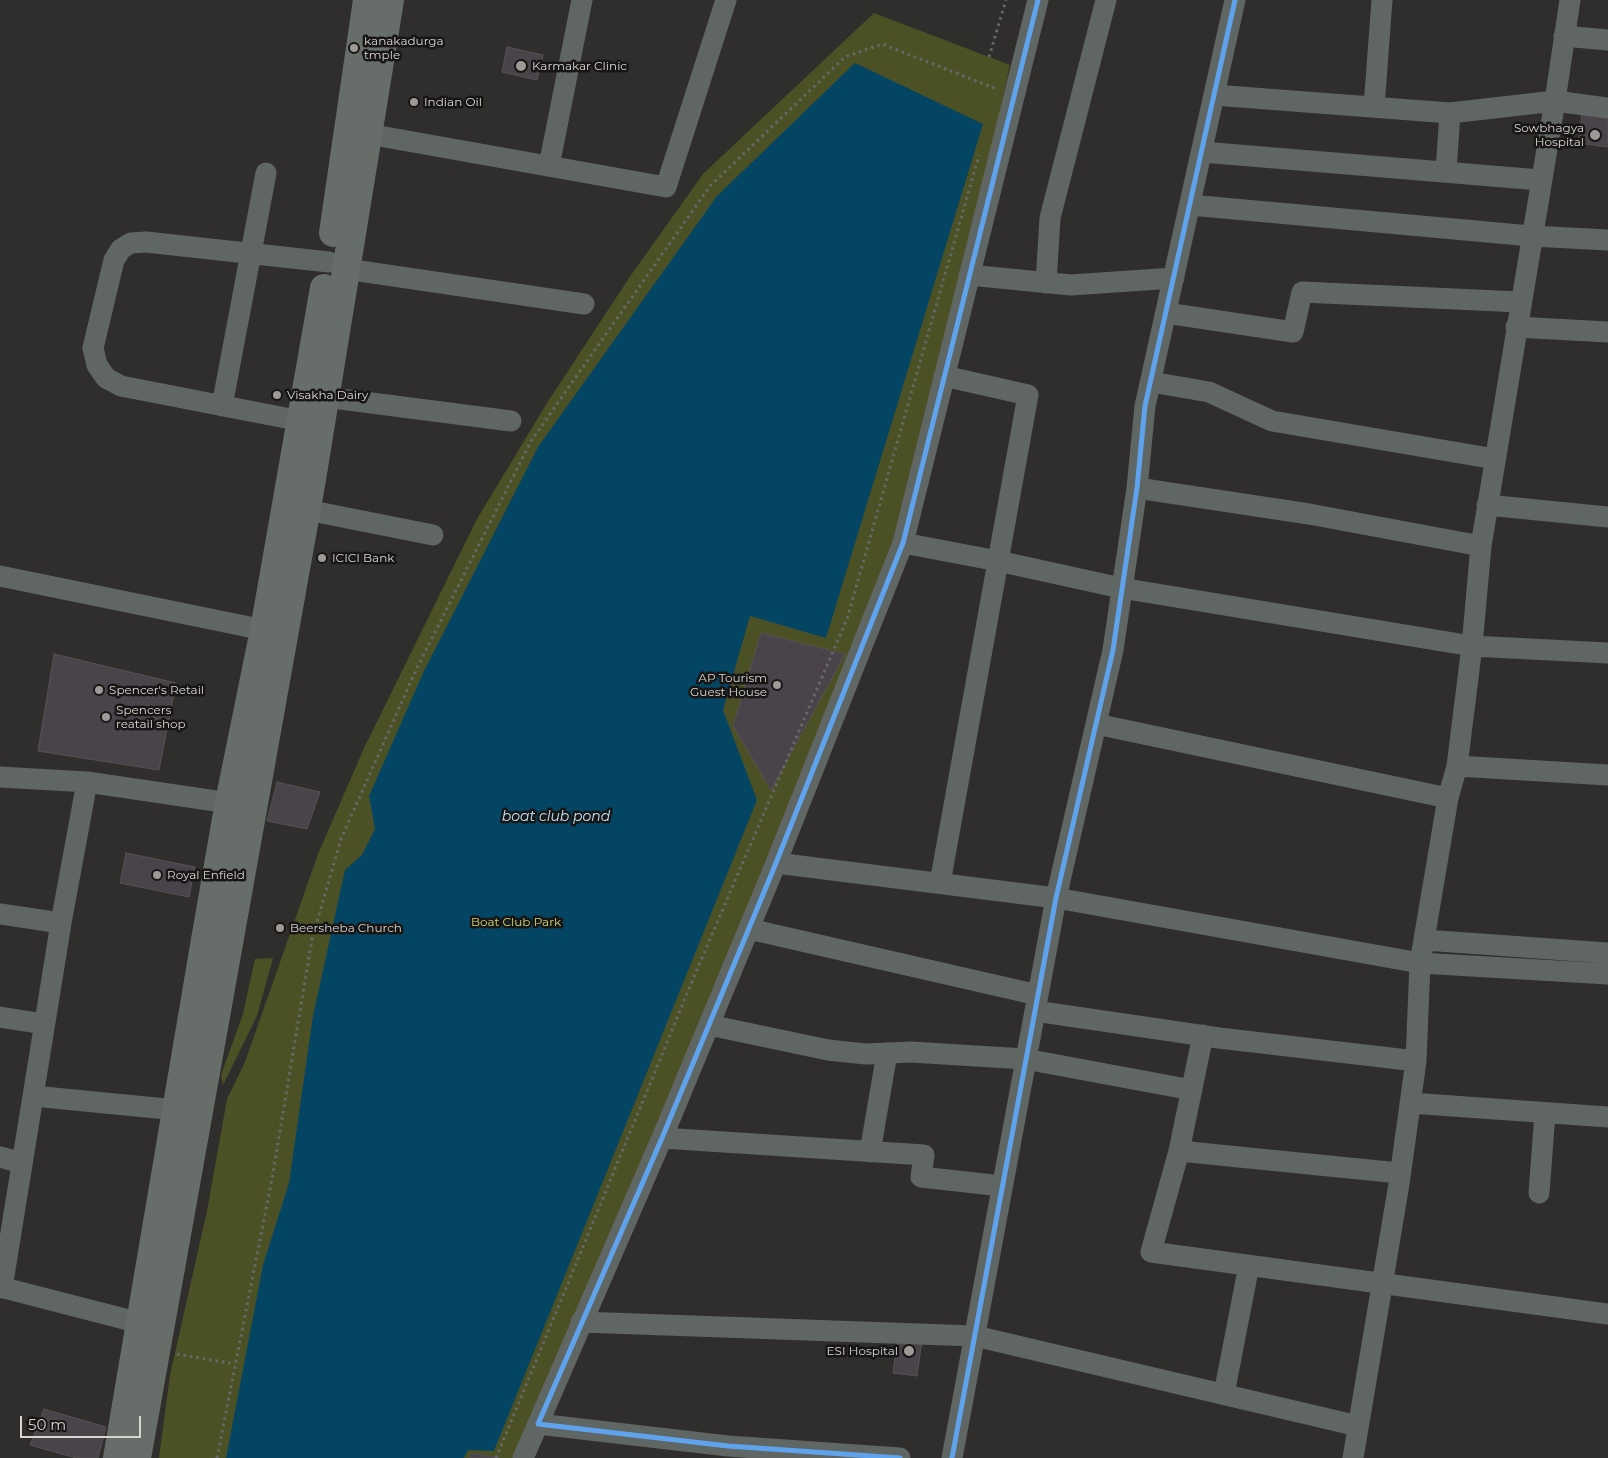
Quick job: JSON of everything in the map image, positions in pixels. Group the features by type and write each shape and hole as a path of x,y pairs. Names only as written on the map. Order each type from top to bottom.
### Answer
{"highway":[{"path":"117,1458 177,1110 241,805 307,510 325,397 337,265 367,0"},
{"path":"137,1458 241,805 264,630 301,421 368,134 390,0"}],"street":[{"path":"548,166 582,0"},
{"path":"368,134 666,187 726,0"},
{"path":"523,1458 662,1138 749,929 903,543 1038,0"},
{"path":"1046,282 1050,218 1106,0"},
{"path":"952,1458 1056,898 1113,650 1137,488 1145,406 1235,0"},
{"path":"1374,107 1382,0"},
{"path":"1358,1457 1358,1426 1416,1061 1420,963 1448,798 1458,766 1481,546 1570,0"},
{"path":"1564,36 1608,40"},
{"path":"1214,95 1450,112 1555,101 1608,108"},
{"path":"1446,172 1450,112"},
{"path":"1202,152 1540,180"},
{"path":"222,406 266,172"},
{"path":"1190,205 1531,236 1608,240"},
{"path":"301,421 121,386 106,378 97,365 93,348 114,260 121,249 131,243 146,242 252,254 337,265 584,304"},
{"path":"969,275 1071,285 1174,278"},
{"path":"1166,313 1293,332 1302,292 1520,302"},
{"path":"1516,328 1608,332"},
{"path":"940,884 1028,395 944,376"},
{"path":"1151,382 1210,392 1272,421 1495,459"},
{"path":"325,397 512,421"},
{"path":"1137,488 1309,514 1481,546"},
{"path":"1487,505 1608,517"},
{"path":"307,510 433,535"},
{"path":"903,543 998,561 1121,588 1472,646 1608,652"},
{"path":"0,576 264,630"},
{"path":"1096,724 1448,798"},
{"path":"1458,766 1608,775"},
{"path":"0,777 87,782 241,805"},
{"path":"87,782 61,923 1,1287 140,1323"},
{"path":"776,863 1056,898 1420,963 1608,974"},
{"path":"0,914 61,923"},
{"path":"749,929 1036,1003 1203,1035 1416,1061"},
{"path":"1424,940 1608,953"},
{"path":"0,1017 44,1024"},
{"path":"709,1025 828,1050 866,1054 952,1053 1025,1059 1192,1090"},
{"path":"1203,1035 1179,1151 1151,1252 1608,1314"},
{"path":"870,1152 887,1053"},
{"path":"33,1096 177,1110"},
{"path":"1410,1103 1608,1117"},
{"path":"1539,1192 1545,1113"},
{"path":"662,1138 924,1155 921,1177 1002,1186"},
{"path":"1179,1151 1399,1173"},
{"path":"0,1157 22,1163"},
{"path":"1224,1394 1249,1265"},
{"path":"581,1322 974,1336 1358,1426"},
{"path":"538,1424 728,1446 900,1458"}],"path":[{"path":"989,57 1006,0"},
{"path":"217,1458 272,1179 312,939 341,839 416,670 531,441 710,186 845,57 882,44 997,89 994,99"},
{"path":"496,1458 696,972 848,619 981,146"},
{"path":"168,1353 235,1364"}],"green space":[{"name":"boat club pond","path":"874,13 1010,65 908,523 771,857 515,1458 159,1458 170,1375 207,1211 227,1099 245,1062 318,854 365,746 477,519 547,403 629,278 703,174"},
{"path":"273,958 257,1016 223,1085 221,1075 243,1014 255,959"}],"water":[{"name":"boat club pond","path":"855,63 983,124 826,638 750,616 723,710 757,800 494,1451 468,1450 464,1458 226,1458 263,1265 289,1183 313,1016 345,870 362,855 375,829 369,796 424,671 538,447 717,196"}],"building":[{"path":"507,47 543,55 537,80 502,72"},
{"path":"1582,114 1608,118 1608,147 1578,143"},
{"name":"AP Tourism Guest House","path":"761,633 845,654 771,790 733,726"},
{"name":"Spencers reatail shop","path":"54,654 176,683 159,770 38,751"},
{"path":"277,782 320,792 307,829 267,821"},
{"name":"Royal Enfield","path":"126,853 195,867 189,897 120,883"},
{"path":"898,1337 922,1340 917,1376 893,1373"},
{"path":"44,1409 106,1427 98,1458 76,1458 30,1445"},
{"path":"471,1453 500,1458 469,1458"}],"cycle path":[{"path":"900,1458 728,1446 538,1424 662,1138 774,868 903,543 1038,0"},
{"path":"952,1458 1056,898 1113,650 1137,488 1145,406 1235,0"}],"place":[{"name":"kanakadurga tmple","path":"354,48"},
{"name":"Karmakar Clinic","path":"521,66"},
{"name":"Indian Oil","path":"414,102"},
{"name":"Sowbhagya Hospital","path":"1595,135"},
{"name":"Visakha Dairy","path":"277,395"},
{"name":"ICICI Bank","path":"322,558"},
{"name":"AP Tourism Guest House","path":"777,685"},
{"name":"Spencer's Retail","path":"99,690"},
{"name":"Spencers reatail shop","path":"106,717"},
{"name":"Royal Enfield","path":"157,875"},
{"name":"Beersheba Church","path":"280,928"},
{"name":"ESI Hospital","path":"909,1351"}],"park label":[{"name":"Boat Club Park","path":"516,922"}]}
